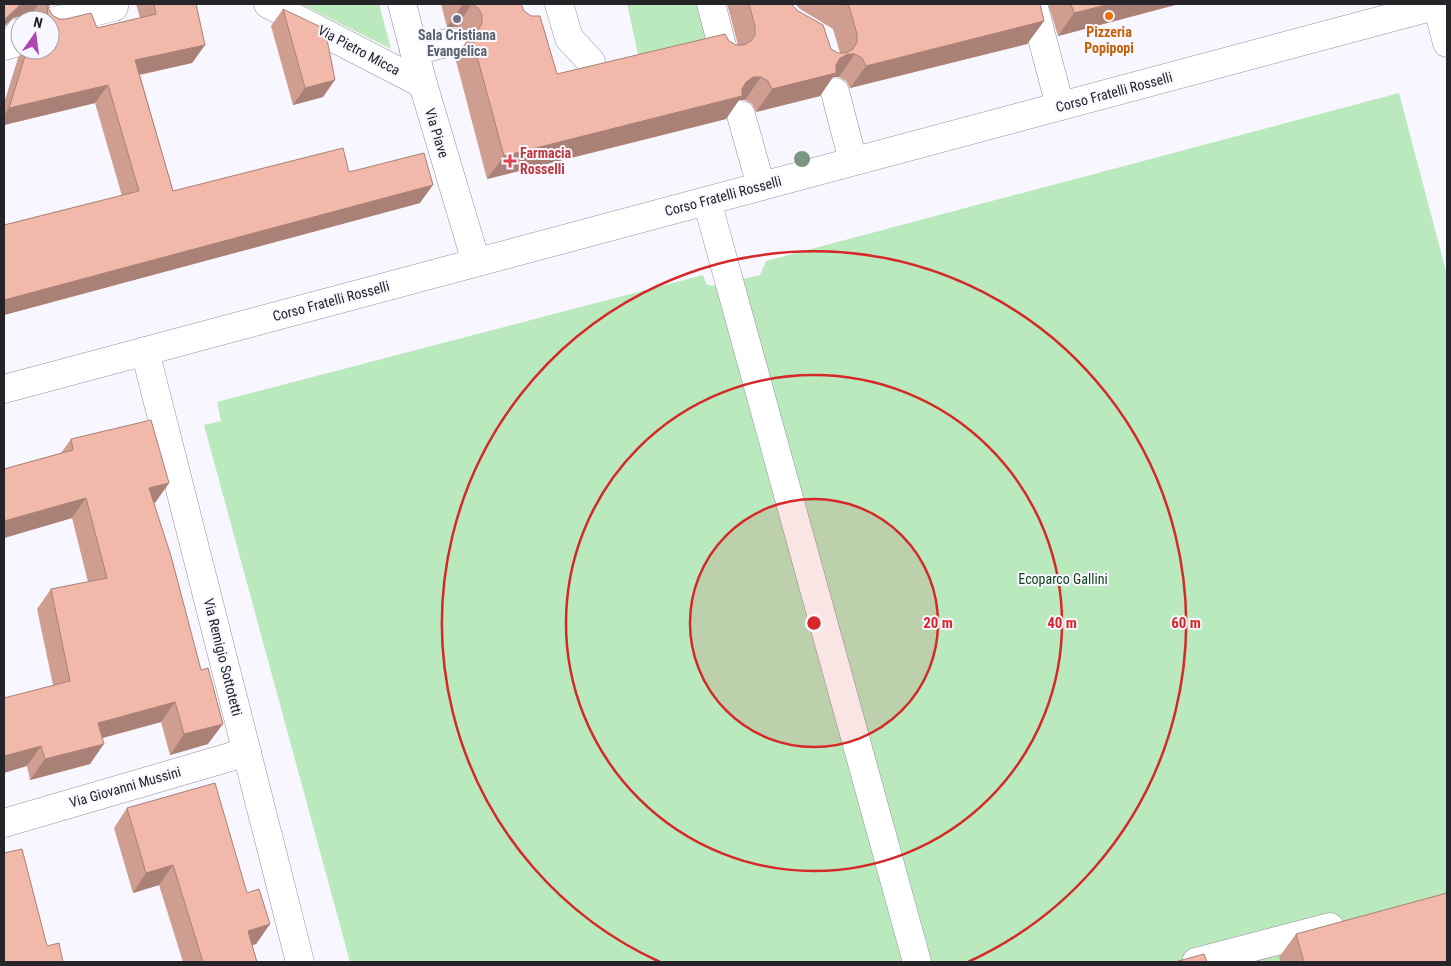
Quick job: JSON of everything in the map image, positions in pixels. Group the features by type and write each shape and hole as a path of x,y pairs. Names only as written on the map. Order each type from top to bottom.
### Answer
{"street":[{"name":"Via Pietro Micca","path":"268,4 423,84"},
{"name":"Via Piave","path":"402,4 423,84 476,262"},
{"path":"711,4 724,53"},
{"path":"1033,4 1060,106"},
{"path":"1439,4 1447,43"},
{"name":"Corso Fratelli Rosselli","path":"4,389 1439,4"},
{"path":"60,20 114,7"},
{"path":"553,13 569,38 591,62"},
{"path":"414,51 451,42"},
{"path":"834,92 853,161"},
{"path":"741,115 761,186"},
{"path":"707,201 916,962"},
{"name":"Via Remigio Sottotetti","path":"145,351 300,962"},
{"name":"Via Giovanni Mussini","path":"4,822 247,752"},
{"path":"1196,962 1354,920"}],"green space":[{"path":"301,4 379,4 391,49"},
{"path":"627,4 702,4 715,53 642,72"},
{"name":"Ecoparco Gallini","path":"1399,93 1447,275 1447,962 350,962 204,425 221,421 217,402 703,275 706,284 712,286 760,275 766,261"}],"building":[{"path":"4,4 21,4 15,10 10,10 10,14 4,20"},
{"path":"154,4 196,4 205,45 135,60 173,191 343,148 349,172 424,153 433,185 4,300 4,225 139,191 108,85 9,108 24,60 60,60 60,19 91,13 97,28 156,14"},
{"path":"472,4 521,4 524,11 531,16 540,16 557,74 725,34 729,41 736,45 744,45 751,41 755,35 755,26 749,4 791,4 798,11 823,25 831,49 838,53 846,53 853,49 857,42 857,34 849,6 845,4 1040,4 1044,21 866,66 862,58 855,54 848,54 840,58 836,65 836,73 772,89 768,81 761,77 753,77 746,82 742,89 742,96 504,156 471,34 478,30 482,24 482,15 478,8"},
{"path":"1071,4 1110,4 1074,13"},
{"path":"283,9 325,29 335,80 305,88"},
{"path":"151,420 169,483 149,488 171,556 201,670 208,668 223,724 184,734 175,702 98,723 104,744 45,759 41,746 4,756 4,698 70,681 51,589 107,578 86,498 4,521 4,469 73,450 71,439"},
{"path":"215,783 247,893 259,889 270,924 248,931 257,962 203,962 173,865 146,873 127,808"},
{"path":"22,849 47,946 59,943 63,962 4,962 4,853"},
{"path":"1447,893 1447,962 1304,962 1296,934"},
{"path":"1204,954 1207,962 1175,962"}],"place":[{"name":"Pizzeria Popipopi","path":"1109,16"},
{"name":"Sala Cristiana Evangelica","path":"457,19"},
{"name":"Farmacia Rosselli","path":"510,161"}]}
